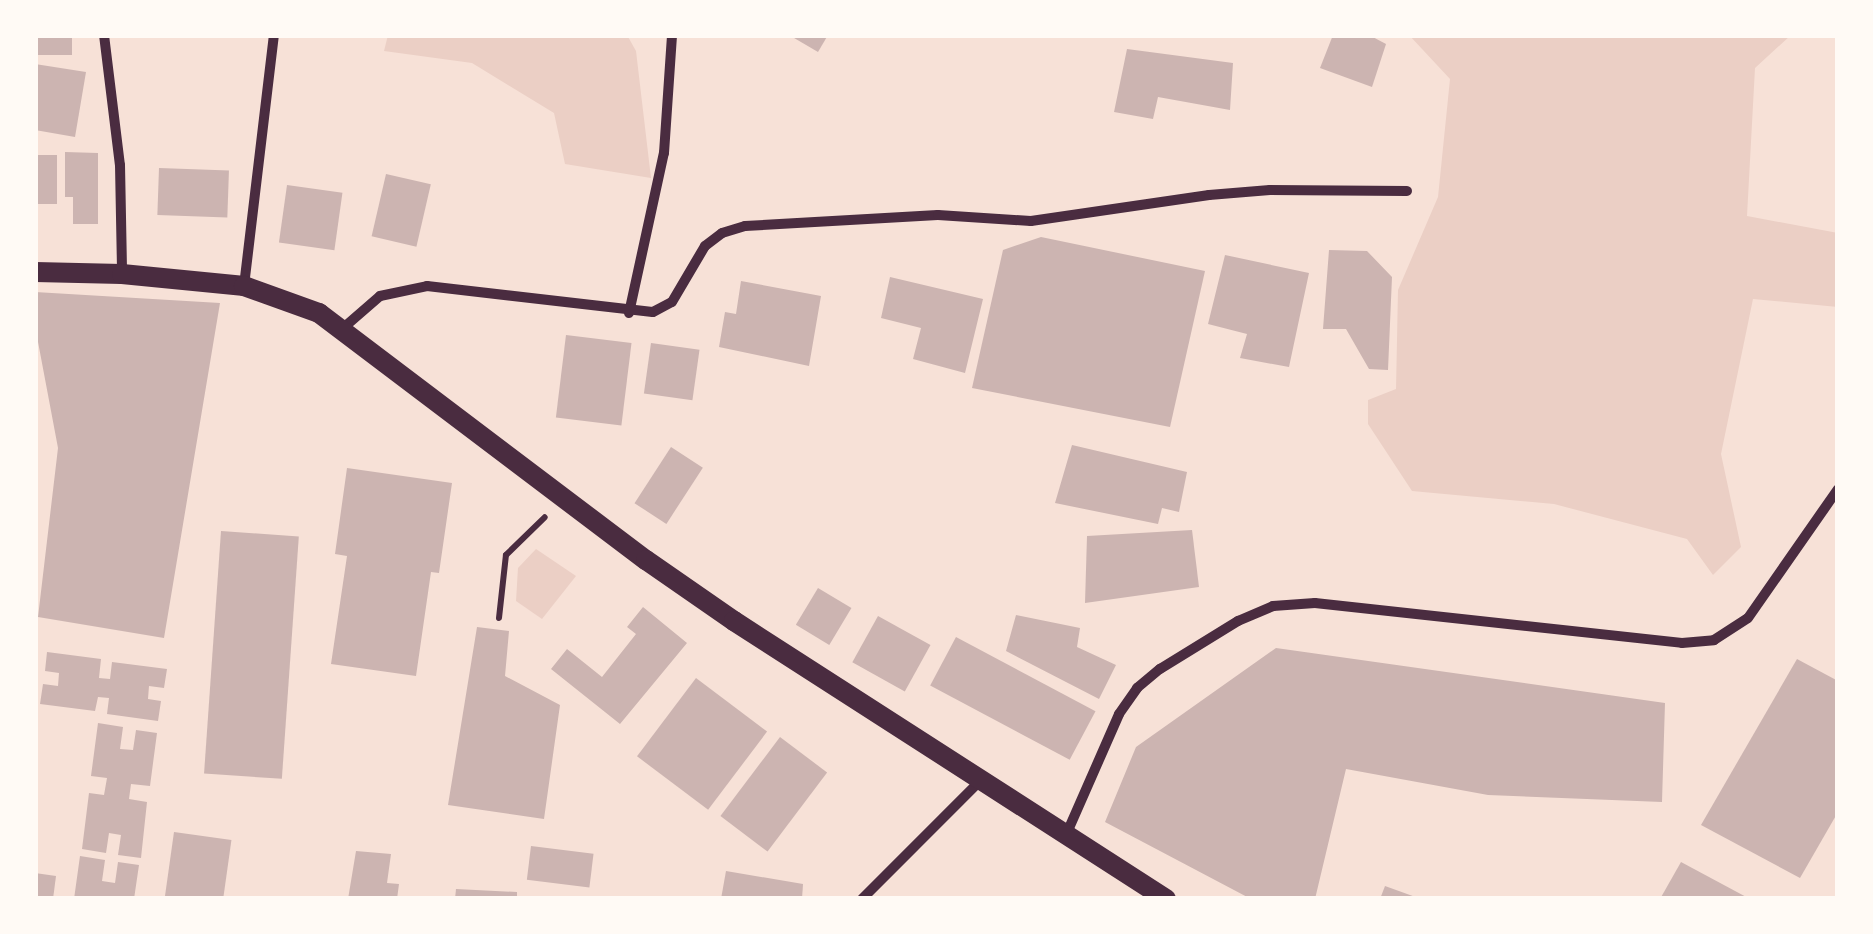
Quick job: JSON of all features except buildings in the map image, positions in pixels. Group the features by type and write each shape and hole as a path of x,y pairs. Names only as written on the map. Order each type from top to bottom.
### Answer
{"main road":[{"path":"35,272 122,274 244,286 298,302 342,329 565,500 734,621 1064,837 1166,899"}],"street":[{"path":"104,35 120,165 122,274"},
{"path":"244,286 274,35"},
{"path":"629,313 664,153 672,35"},
{"path":"342,329 380,296 427,286 629,313 653,312 672,302 705,246 722,233 745,226 938,214 1031,221 1224,194 1407,192"},
{"path":"1064,837 1119,714 1137,688 1160,669 1238,621 1273,606 1316,604 1682,642 1714,640 1748,618 1838,489"},
{"path":"862,899 979,782"}],"path":[{"path":"500,618 506,556 565,500"}],"shaded area":[{"path":"388,35 627,35 636,51 651,178 565,164 554,113 472,63 384,51"},
{"path":"1409,35 1791,35 1755,68 1747,216 1838,233 1838,307 1753,299 1721,454 1741,547 1713,575 1687,539 1554,504 1412,491 1368,424 1368,400 1396,389 1398,290 1438,197 1450,79"},
{"path":"536,549 576,576 542,619 516,601 518,568"}]}
